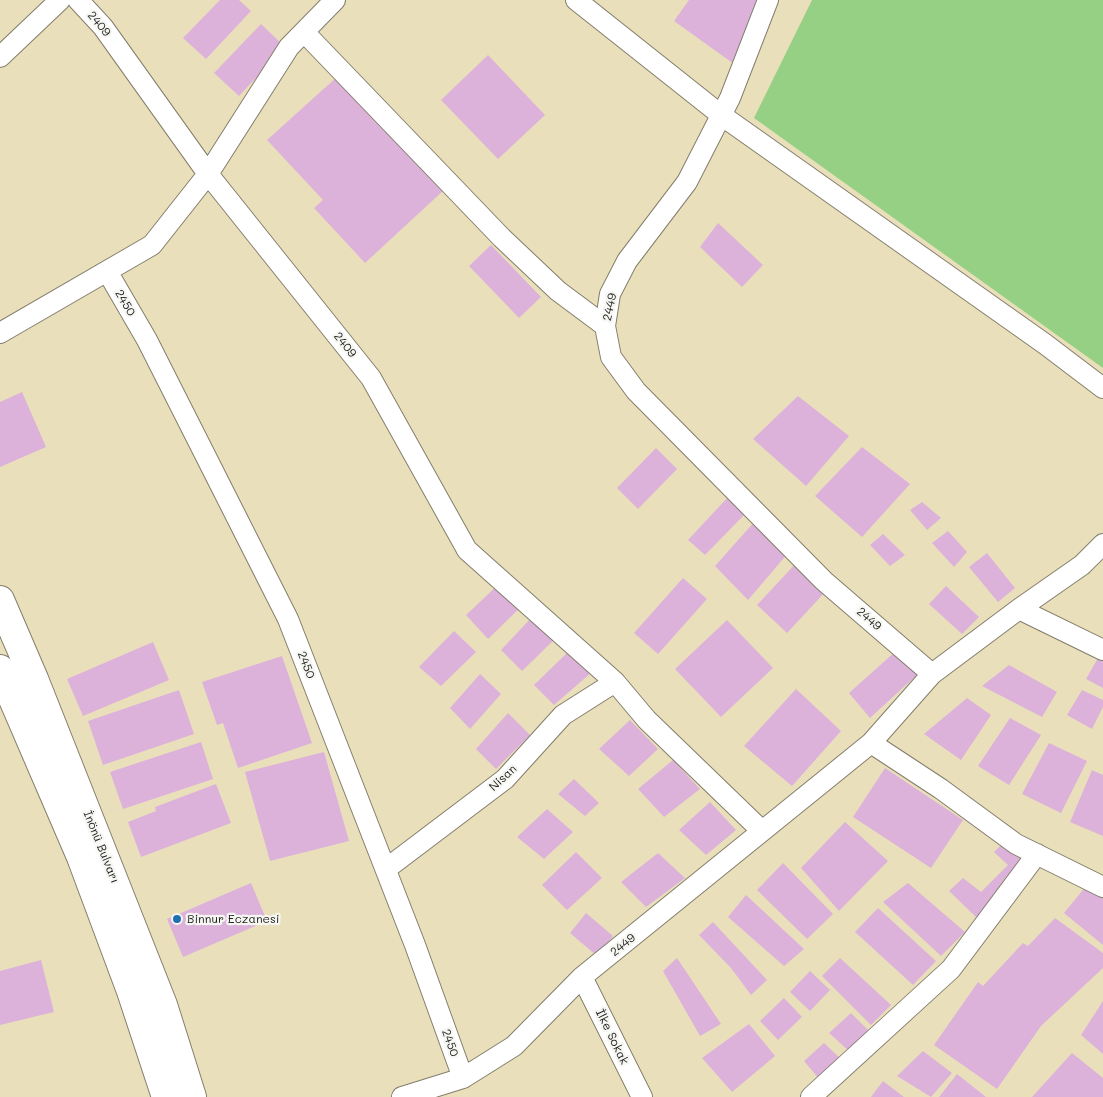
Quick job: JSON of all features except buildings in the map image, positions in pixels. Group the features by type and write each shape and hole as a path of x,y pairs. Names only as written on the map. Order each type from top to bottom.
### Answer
{"main road":[{"name":"İnönü Bulvarı","path":"0,600 34,679 156,987 192,1097"},
{"name":"İnönü Bulvarı","path":"0,669 81,856 131,991 166,1097"}],"street":[{"path":"0,57 60,0"},
{"name":"2409","path":"78,0 103,27 208,174 371,378 467,550 615,682 647,720 762,831"},
{"path":"0,333 152,245 208,174 289,47 335,0"},
{"path":"576,0 722,115 1036,338 1103,388"},
{"name":"2449","path":"402,1097 463,1078 514,1046 582,977 871,743 932,674 824,581 636,391 611,357 605,326 610,294 627,261 687,182 722,115 768,0"},
{"path":"304,32 502,238 558,292 605,326"},
{"name":"2450","path":"107,271 147,340 288,619 386,869 463,1078"},
{"path":"932,674 1082,565 1103,544"},
{"path":"1019,609 1103,650"},
{"name":"Nisan","path":"386,869 504,779 563,715 615,682"},
{"path":"871,743 942,789 1016,844 1103,887"},
{"path":"811,1097 951,969 1037,854"},
{"name":"İlke Sokak","path":"582,977 642,1097"}],"green space":[{"path":"812,0 1103,0 1103,368 754,118"}],"place":[{"name":"Binnur Eczanesi","path":"177,919"}]}
